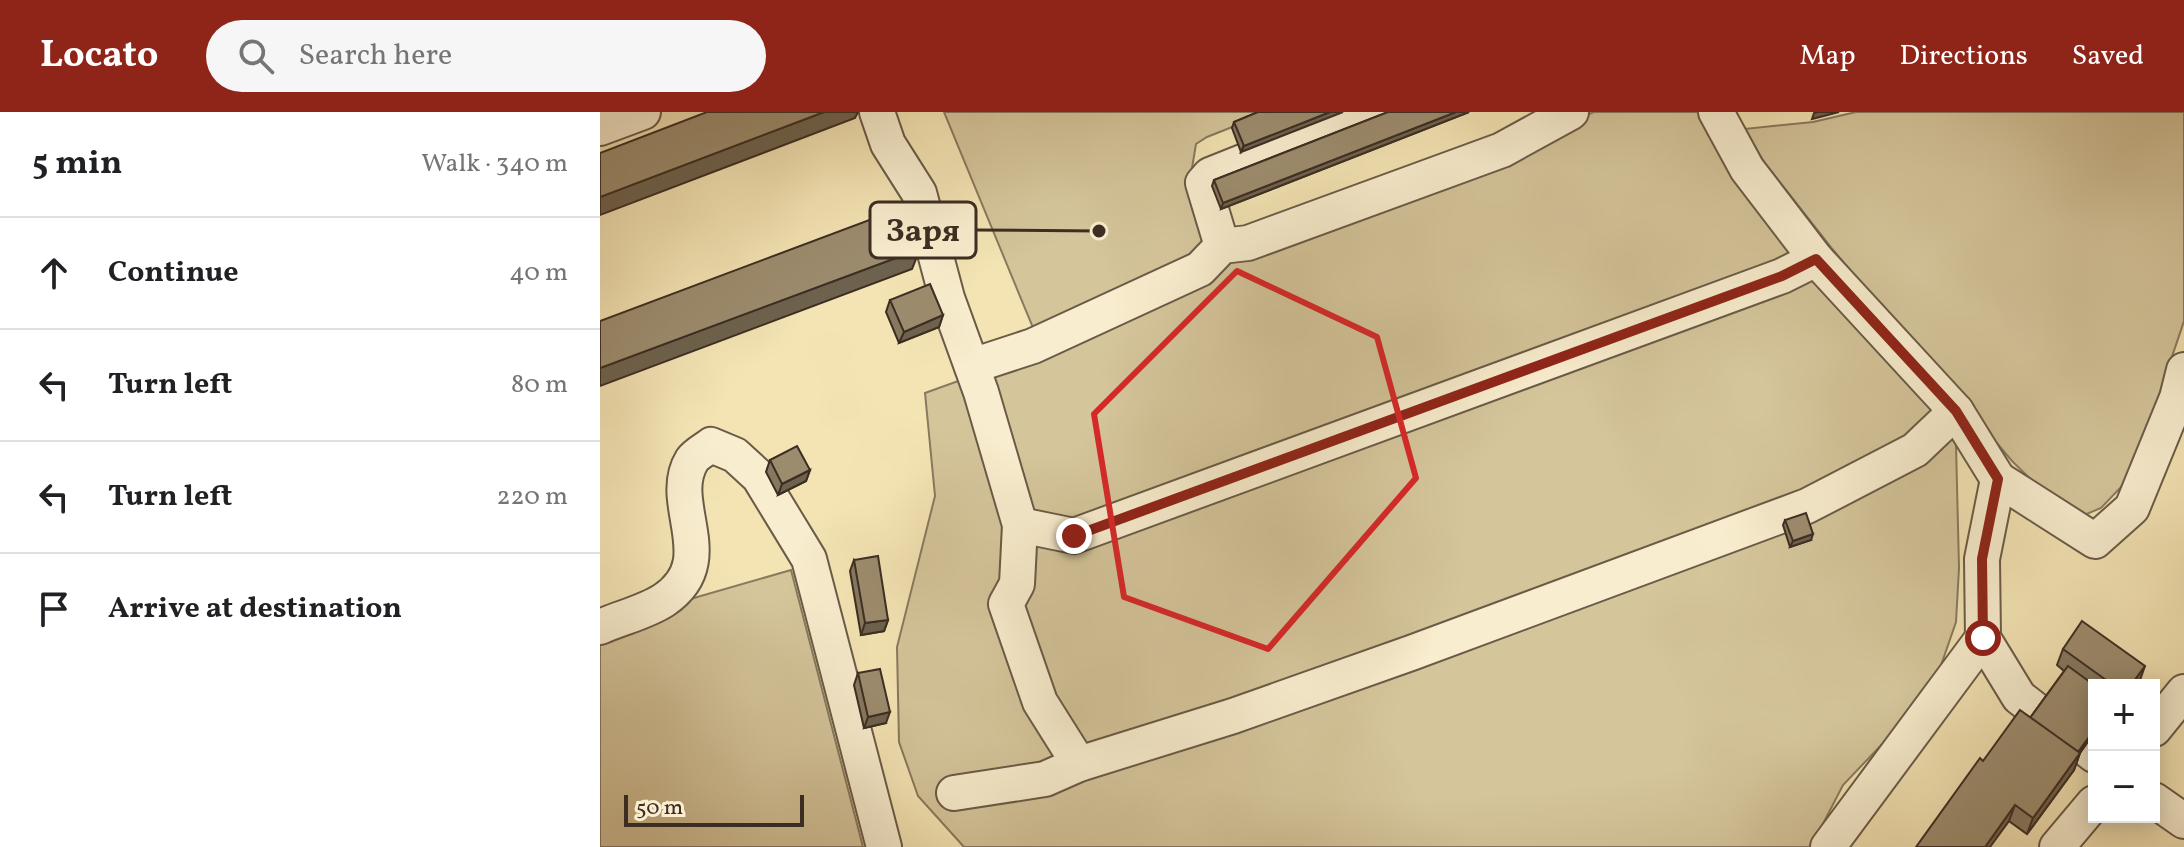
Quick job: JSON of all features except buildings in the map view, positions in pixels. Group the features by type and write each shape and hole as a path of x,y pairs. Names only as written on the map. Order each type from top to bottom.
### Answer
{"street":[{"path":"600,128 643,112"},
{"path":"877,112 888,144 919,193 947,298 972,366 1020,525 1017,584 1006,604 1040,702 1079,764"},
{"path":"1222,246 1203,183 1210,175 1368,112"},
{"path":"972,366 1033,346 1200,269 1222,246 1248,243 1502,150 1571,112"},
{"path":"1716,112 1747,169 1816,259 1956,411 1998,479 2095,541 2132,508 2177,398 2184,370"},
{"path":"1020,525 1074,536 1782,276 1816,259"},
{"path":"954,793 1045,779 1079,764 1233,716 1396,659 1807,506 1915,450 1956,411"},
{"path":"600,627 664,600 682,581 693,561 685,483 692,459 711,445 735,455 759,477 809,559 884,847"},
{"path":"1998,479 1982,559 1983,638 2019,697 2037,711"},
{"path":"1828,847 1983,638"},
{"path":"2160,722 2184,692"},
{"path":"2160,804 2184,821"},
{"path":"2057,847 2088,810"}],"highlighted area":[{"path":"1237,271 1377,337 1416,478 1268,649 1124,597 1094,414"}],"shaded area":[{"path":"944,112 1270,112 1196,144 1190,180 1204,242 1198,260 1036,335"},
{"path":"1594,112 1704,112 1929,400 1956,444 1959,568 1956,622 1939,671 1889,737 1843,785 1811,847 964,847 918,796 899,742 897,647 935,496 925,393 1025,357 1222,259"},
{"path":"1856,112 2184,112 2184,321 2125,483 2101,508 2082,516 2054,502 2012,461 1834,251 1764,162 1744,129 1813,122"},
{"path":"791,570 863,847 600,847 600,638 680,602"}],"place":[{"name":"Заря","path":"1099,231"}],"route":[{"path":"1074,536 1782,276 1816,259 1956,411 1998,479 1982,559 1983,638"}]}
